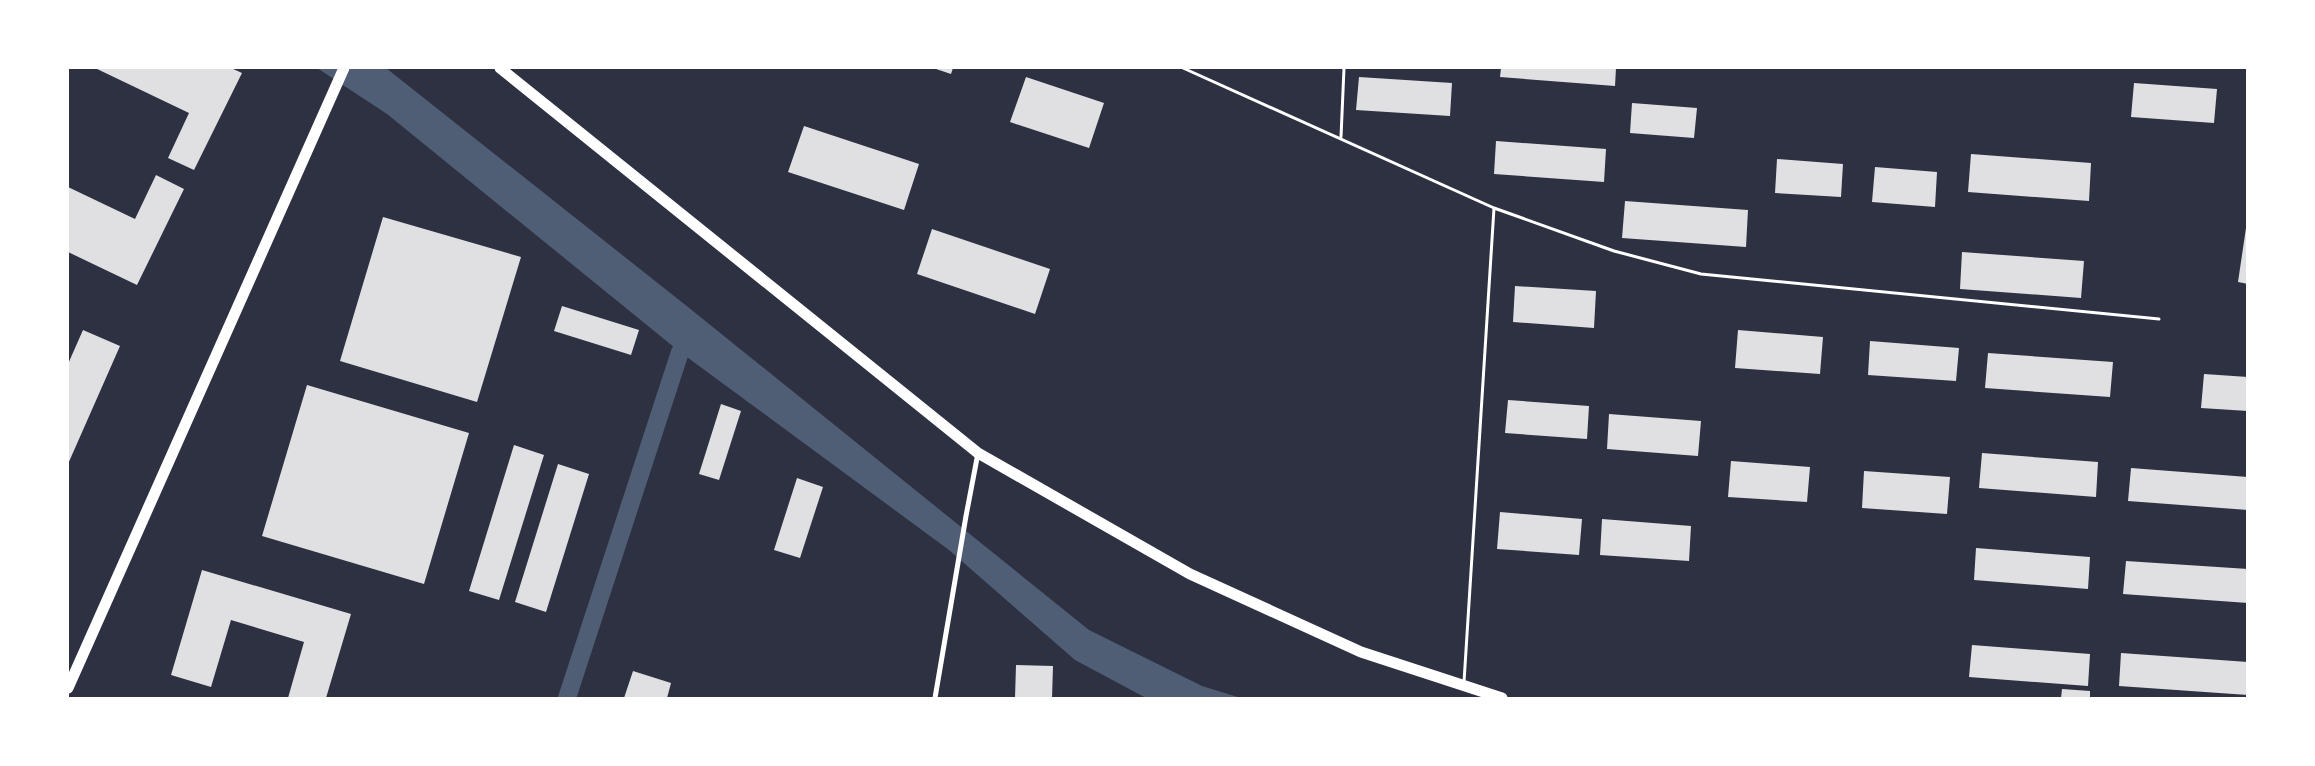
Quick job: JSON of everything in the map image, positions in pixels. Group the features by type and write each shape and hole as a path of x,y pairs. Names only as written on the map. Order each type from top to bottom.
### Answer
{"main road":[{"path":"68,688 344,68"},
{"path":"500,68 978,453 1190,574 1360,652 1502,698"}],"street":[{"path":"935,698 978,453"}],"lane":[{"path":"1183,68 1341,137 1494,208 1614,251 1701,274 1763,282 2159,319"},
{"path":"1341,137 1344,68"},
{"path":"1464,686 1494,208"}],"water":[{"path":"317,68 386,68 688,307 1089,630 1202,686 1241,698 1146,698 1075,660 949,550 680,352 387,114"}],"building":[{"path":"95,68 231,68 242,73 194,170 168,158 189,113"},
{"path":"933,68 953,68 951,74"},
{"path":"1501,68 1616,68 1615,86 1500,77"},
{"path":"1026,77 1104,103 1089,148 1010,122"},
{"path":"1359,77 1452,83 1450,116 1356,110"},
{"path":"2134,83 2217,89 2214,123 2131,117"},
{"path":"1632,103 1697,108 1694,138 1630,133"},
{"path":"804,126 919,164 904,210 788,172"},
{"path":"1496,141 1606,149 1604,182 1494,174"},
{"path":"1971,154 2091,163 2089,201 1968,192"},
{"path":"1777,159 1843,164 1841,197 1775,193"},
{"path":"1875,167 1937,172 1935,207 1872,202"},
{"path":"156,175 184,189 137,285 68,252 68,187 135,219"},
{"path":"1625,201 1748,210 1746,247 1622,238"},
{"path":"383,217 521,257 477,402 340,361"},
{"path":"2246,228 2248,228 2248,284 2238,282"},
{"path":"932,229 1050,269 1035,314 917,274"},
{"path":"1962,252 2084,261 2081,298 1960,289"},
{"path":"1515,286 1596,291 1594,328 1513,322"},
{"path":"562,306 639,330 631,355 554,331"},
{"path":"83,330 120,346 68,464 68,364"},
{"path":"1738,330 1823,337 1820,374 1735,368"},
{"path":"1870,341 1959,348 1956,381 1868,375"},
{"path":"1988,353 2113,362 2110,397 1985,388"},
{"path":"2204,374 2248,377 2248,411 2201,408"},
{"path":"307,385 469,433 424,584 262,536"},
{"path":"1508,400 1589,406 1587,439 1505,433"},
{"path":"721,404 741,411 719,480 699,474"},
{"path":"1609,414 1701,421 1698,456 1607,449"},
{"path":"514,445 544,455 499,600 469,591"},
{"path":"1982,453 2098,462 2096,497 1979,488"},
{"path":"1731,461 1810,467 1807,502 1728,497"},
{"path":"558,464 589,474 546,612 515,602"},
{"path":"2131,468 2248,477 2248,510 2128,501"},
{"path":"1864,471 1950,477 1947,514 1862,508"},
{"path":"797,478 823,487 800,558 774,550"},
{"path":"1500,512 1582,519 1579,555 1497,549"},
{"path":"1602,519 1691,526 1689,561 1600,555"},
{"path":"1976,548 2090,557 2088,589 1974,580"},
{"path":"2126,561 2248,569 2248,603 2123,594"},
{"path":"202,570 351,614 326,698 288,698 304,642 231,620 211,687 171,675"},
{"path":"1972,645 2090,654 2088,686 1969,677"},
{"path":"2121,653 2248,662 2248,695 2119,686"},
{"path":"1016,665 1053,666 1052,698 1015,698"},
{"path":"633,671 671,683 667,698 624,698"},
{"path":"2062,689 2090,691 2090,698 2061,698"}],"waterway":[{"path":"567,698 680,352"}]}
